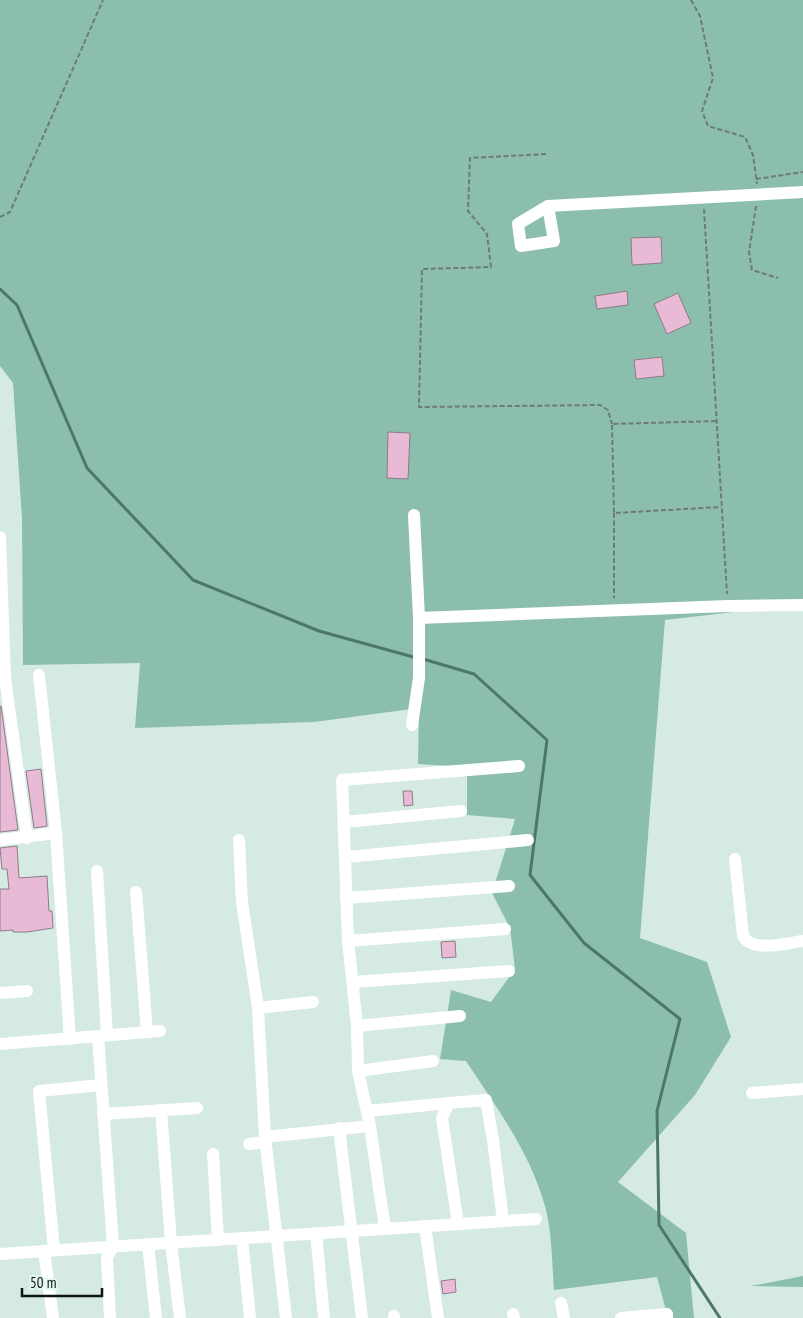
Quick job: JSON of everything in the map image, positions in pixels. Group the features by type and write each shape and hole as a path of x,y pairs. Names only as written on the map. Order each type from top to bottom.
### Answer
{"street":[{"path":"548,206 803,192"},
{"path":"412,725 419,678 414,515"},
{"path":"0,537 2,669 27,838"},
{"path":"418,618 614,612 728,606 803,605"},
{"path":"39,675 56,833 70,1039"},
{"path":"385,1229 370,1126 358,1071 357,1026 348,941 342,780 519,766"},
{"path":"344,822 461,811"},
{"path":"0,840 56,833"},
{"path":"239,840 242,902 258,1008 265,1139 286,1318"},
{"path":"346,857 528,840"},
{"path":"735,860 745,941 755,945 803,941"},
{"path":"97,871 102,1036 101,1085 113,1246 107,1258 110,1318"},
{"path":"346,898 509,886"},
{"path":"0,1044 153,1032 136,892"},
{"path":"348,941 505,929"},
{"path":"353,982 509,971"},
{"path":"0,993 27,991"},
{"path":"258,1008 313,1002"},
{"path":"357,1026 460,1016"},
{"path":"358,1071 433,1061"},
{"path":"52,1318 39,1091 101,1085"},
{"path":"752,1093 803,1089"},
{"path":"367,1111 486,1100 493,1140 502,1221"},
{"path":"449,1103 442,1118 458,1224"},
{"path":"104,1114 196,1108"},
{"path":"161,1110 171,1242 180,1318"},
{"path":"249,1144 265,1139 339,1128 370,1126"},
{"path":"339,1128 362,1318"},
{"path":"213,1154 218,1240"},
{"path":"0,1251 218,1240 536,1219"},
{"path":"425,1226 438,1318"},
{"path":"316,1233 324,1318"},
{"path":"242,1238 250,1318"},
{"path":"148,1244 156,1318"},
{"path":"561,1303 564,1318"},
{"path":"621,1318 667,1314 667,1318"}],"path":[{"path":"0,217 10,212 103,0"},
{"path":"691,0 700,16 713,78 702,111 708,126 745,137 753,154 758,194 749,252 752,270 778,278"},
{"path":"546,154 470,158 468,211 487,234 491,267 422,269 419,407 600,405 608,410 612,424 614,612"},
{"path":"756,180 803,172"},
{"path":"704,196 728,606"},
{"path":"612,424 716,421"},
{"path":"614,513 721,507"}],"green space":[{"path":"0,0 803,0 803,604 665,620 640,938 707,962 731,1037 695,1095 618,1182 686,1233 694,1318 668,1318 657,1277 554,1290 551,1239 546,1210 540,1190 523,1151 466,1061 440,1059 451,990 491,1002 515,969 510,928 492,893 515,819 467,815 467,767 418,764 419,708 314,722 135,728 140,663 23,665 22,519 13,383 0,366"},
{"path":"803,1276 803,1287 751,1286"}],"building":[{"path":"661,237 662,263 632,265 631,238"},
{"path":"627,291 628,305 597,309 595,296"},
{"path":"678,293 691,323 667,334 654,304"},
{"path":"662,357 664,376 636,379 634,360"},
{"path":"388,432 410,433 408,479 387,478"},
{"path":"0,706 18,830 0,832"},
{"path":"41,769 47,826 34,828 26,771"},
{"path":"403,791 412,791 413,805 404,806"},
{"path":"17,846 19,878 47,876 49,911 52,911 53,928 27,932 0,931 0,889 9,889 7,869 2,869 0,848"},
{"path":"455,941 456,957 442,958 441,942"},
{"path":"455,1279 456,1292 443,1294 441,1281"}],"waterway":[{"path":"0,289 17,305 87,468 193,580 319,631 417,658"},
{"path":"423,659 474,674 547,740 530,875 584,943 680,1019 657,1111 659,1225 720,1318"}]}
